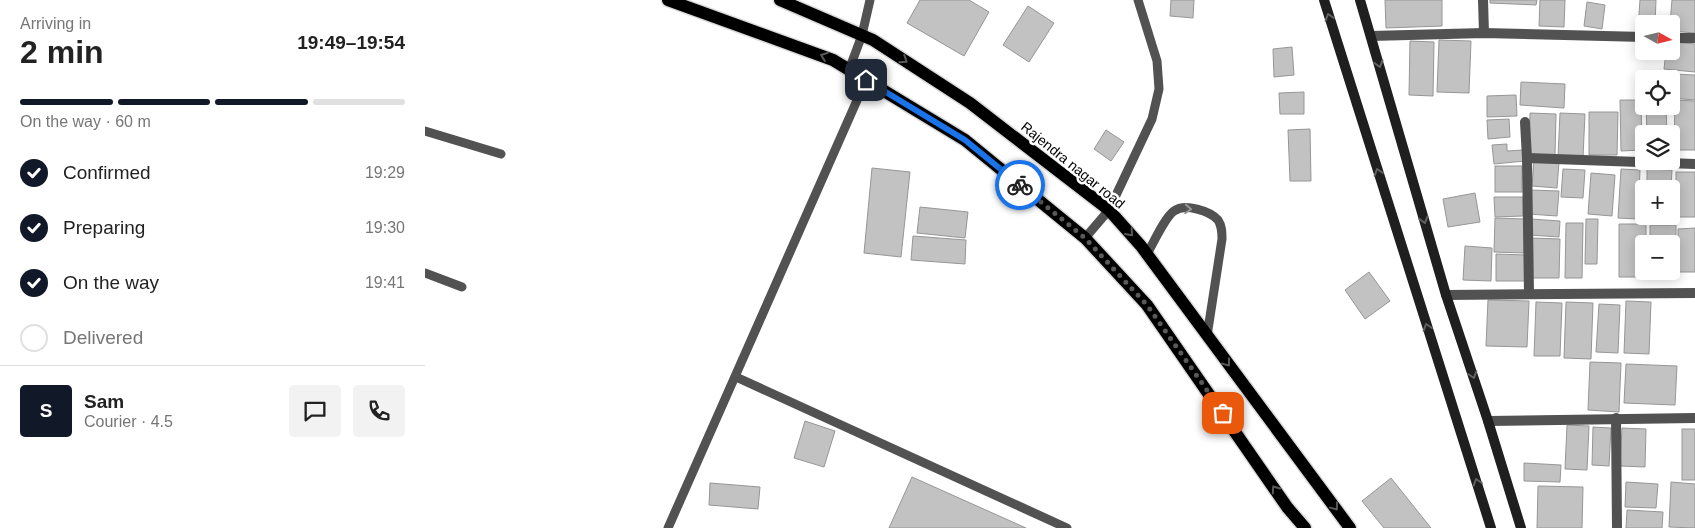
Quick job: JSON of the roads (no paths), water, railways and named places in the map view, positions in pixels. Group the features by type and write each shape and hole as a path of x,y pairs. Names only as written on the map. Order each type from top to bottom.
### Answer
{"main road":[{"path":"668,0 833,60 965,140 1085,238 1147,305 1287,506 1305,528"},
{"name":"Rajendra nagar road","path":"780,0 873,40 970,102 1109,210 1147,254 1350,528"}],"street":[{"path":"1324,0 1491,528"},
{"path":"1360,0 1446,295 1521,528"},
{"path":"1483,0 1484,33"},
{"path":"1371,36 1484,33 1635,37"},
{"path":"1680,38 1695,38"},
{"path":"1525,122 1529,294"},
{"path":"1527,158 1695,164"},
{"path":"1446,295 1695,293"},
{"path":"1616,418 1617,528"},
{"path":"1488,421 1695,418"}],"lane":[{"path":"849,70 862,35 870,0"},
{"path":"1085,238 1109,210 1152,119 1159,89 1157,61 1138,0"},
{"path":"668,528 866,80"},
{"path":"425,131 501,154"},
{"path":"1147,254 1169,216 1177,209 1184,208 1209,213 1219,222 1222,229 1222,239 1207,336"},
{"path":"425,273 462,287"},
{"path":"736,377 1067,528"}]}
